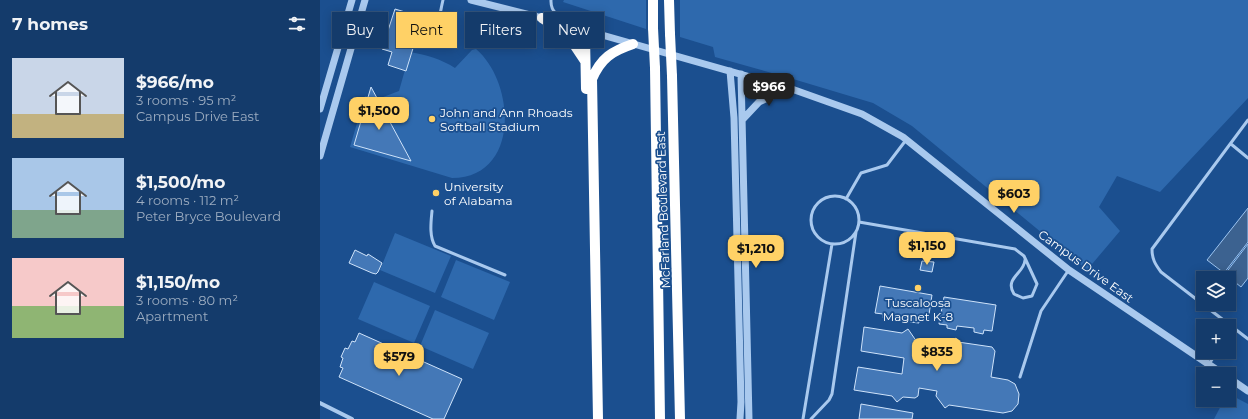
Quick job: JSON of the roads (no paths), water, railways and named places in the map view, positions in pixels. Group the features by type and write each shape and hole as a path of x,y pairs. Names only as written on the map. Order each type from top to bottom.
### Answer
{"highway":[{"name":"McFarland Boulevard East","path":"653,0 660,419"},
{"name":"McFarland Boulevard East","path":"669,0 680,419"},
{"path":"542,18 567,34 586,63"},
{"path":"592,79 598,65 606,57 620,48 632,44"},
{"path":"585,48 592,419"},
{"path":"592,48 598,419"}],"street":[{"path":"320,109 352,0"},
{"path":"320,156 365,0"},
{"name":"Campus Drive East","path":"471,0 542,18"},
{"name":"Campus Drive East","path":"604,36 789,88 862,114 906,140 1070,270 1213,367"},
{"path":"730,71 734,118 741,402 740,419"},
{"path":"741,74 749,419"},
{"path":"743,119 759,102 789,88"},
{"path":"1236,383 1248,391"},
{"path":"320,404 352,419"}],"lane":[{"path":"440,12 443,0"},
{"path":"551,0 554,12"},
{"path":"1222,319 1155,265 1152,257 1152,248 1248,120"},
{"path":"846,198 861,173 887,165 906,140"},
{"path":"1231,144 1248,158"},
{"path":"810,419 829,400 832,394 856,232 859,222 856,209 846,198 838,196 822,200 812,212 811,220 816,235 822,240 832,244 845,242 856,232"},
{"path":"432,211 431,228 435,246 505,275"},
{"path":"859,222 1020,251 1025,260 1037,284 1037,288 1032,296 1023,298 1014,294 1011,287 1014,277 1023,268 1025,260"},
{"path":"803,419 832,244"},
{"path":"1020,377 1041,311 1070,270"},
{"path":"1236,330 1248,339"},
{"path":"1209,364 1212,359"}],"place":[{"name":"John and Ann Rhoads Softball Stadium","path":"432,119"},
{"name":"University of Alabama","path":"436,193"},
{"name":"Tuscaloosa Magnet K-8","path":"918,288"}]}
